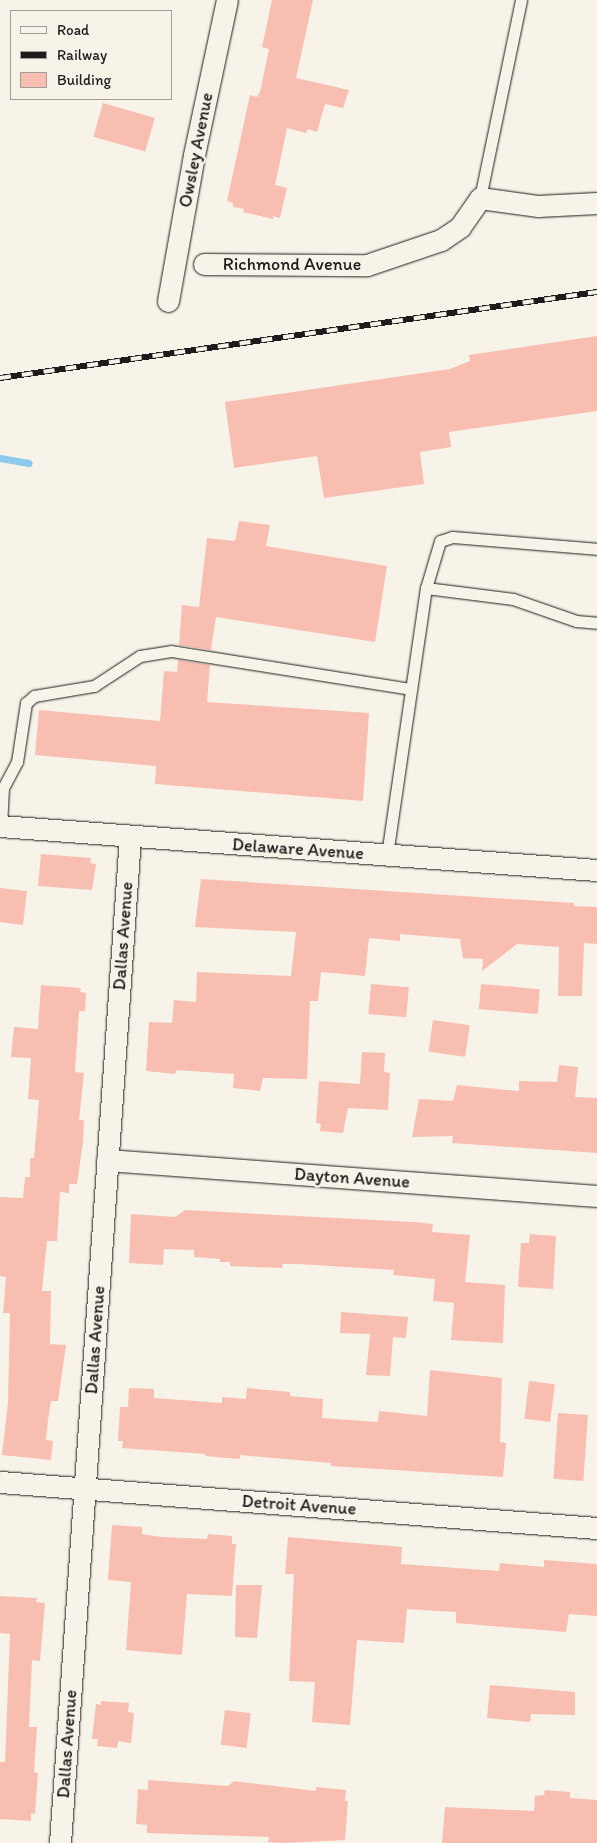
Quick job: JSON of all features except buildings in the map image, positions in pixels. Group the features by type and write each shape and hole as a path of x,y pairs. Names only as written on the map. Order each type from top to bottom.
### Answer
{"street":[{"name":"Owsley Avenue","path":"168,301 194,155 227,0"},
{"path":"480,198 538,206 597,203"},
{"name":"Richmond Avenue","path":"204,264 367,265 441,240 460,227 480,198"},
{"name":"Delaware Avenue","path":"1,826 597,870"},
{"name":"Dallas Avenue","path":"60,1843 130,836"},
{"name":"Dayton Avenue","path":"108,1160 597,1196"},
{"name":"Detroit Avenue","path":"0,1482 597,1528"}],"lane":[{"path":"480,198 521,0"},
{"path":"387,855 426,588 440,541 452,537 597,549"},
{"path":"426,588 513,599 576,620 597,623"},
{"path":"1,826 3,788 17,762 26,703 34,696 94,686 140,656 171,651 411,689"}],"waterway":[{"path":"0,458 29,463"}],"railway":[{"path":"0,378 597,292"}]}
